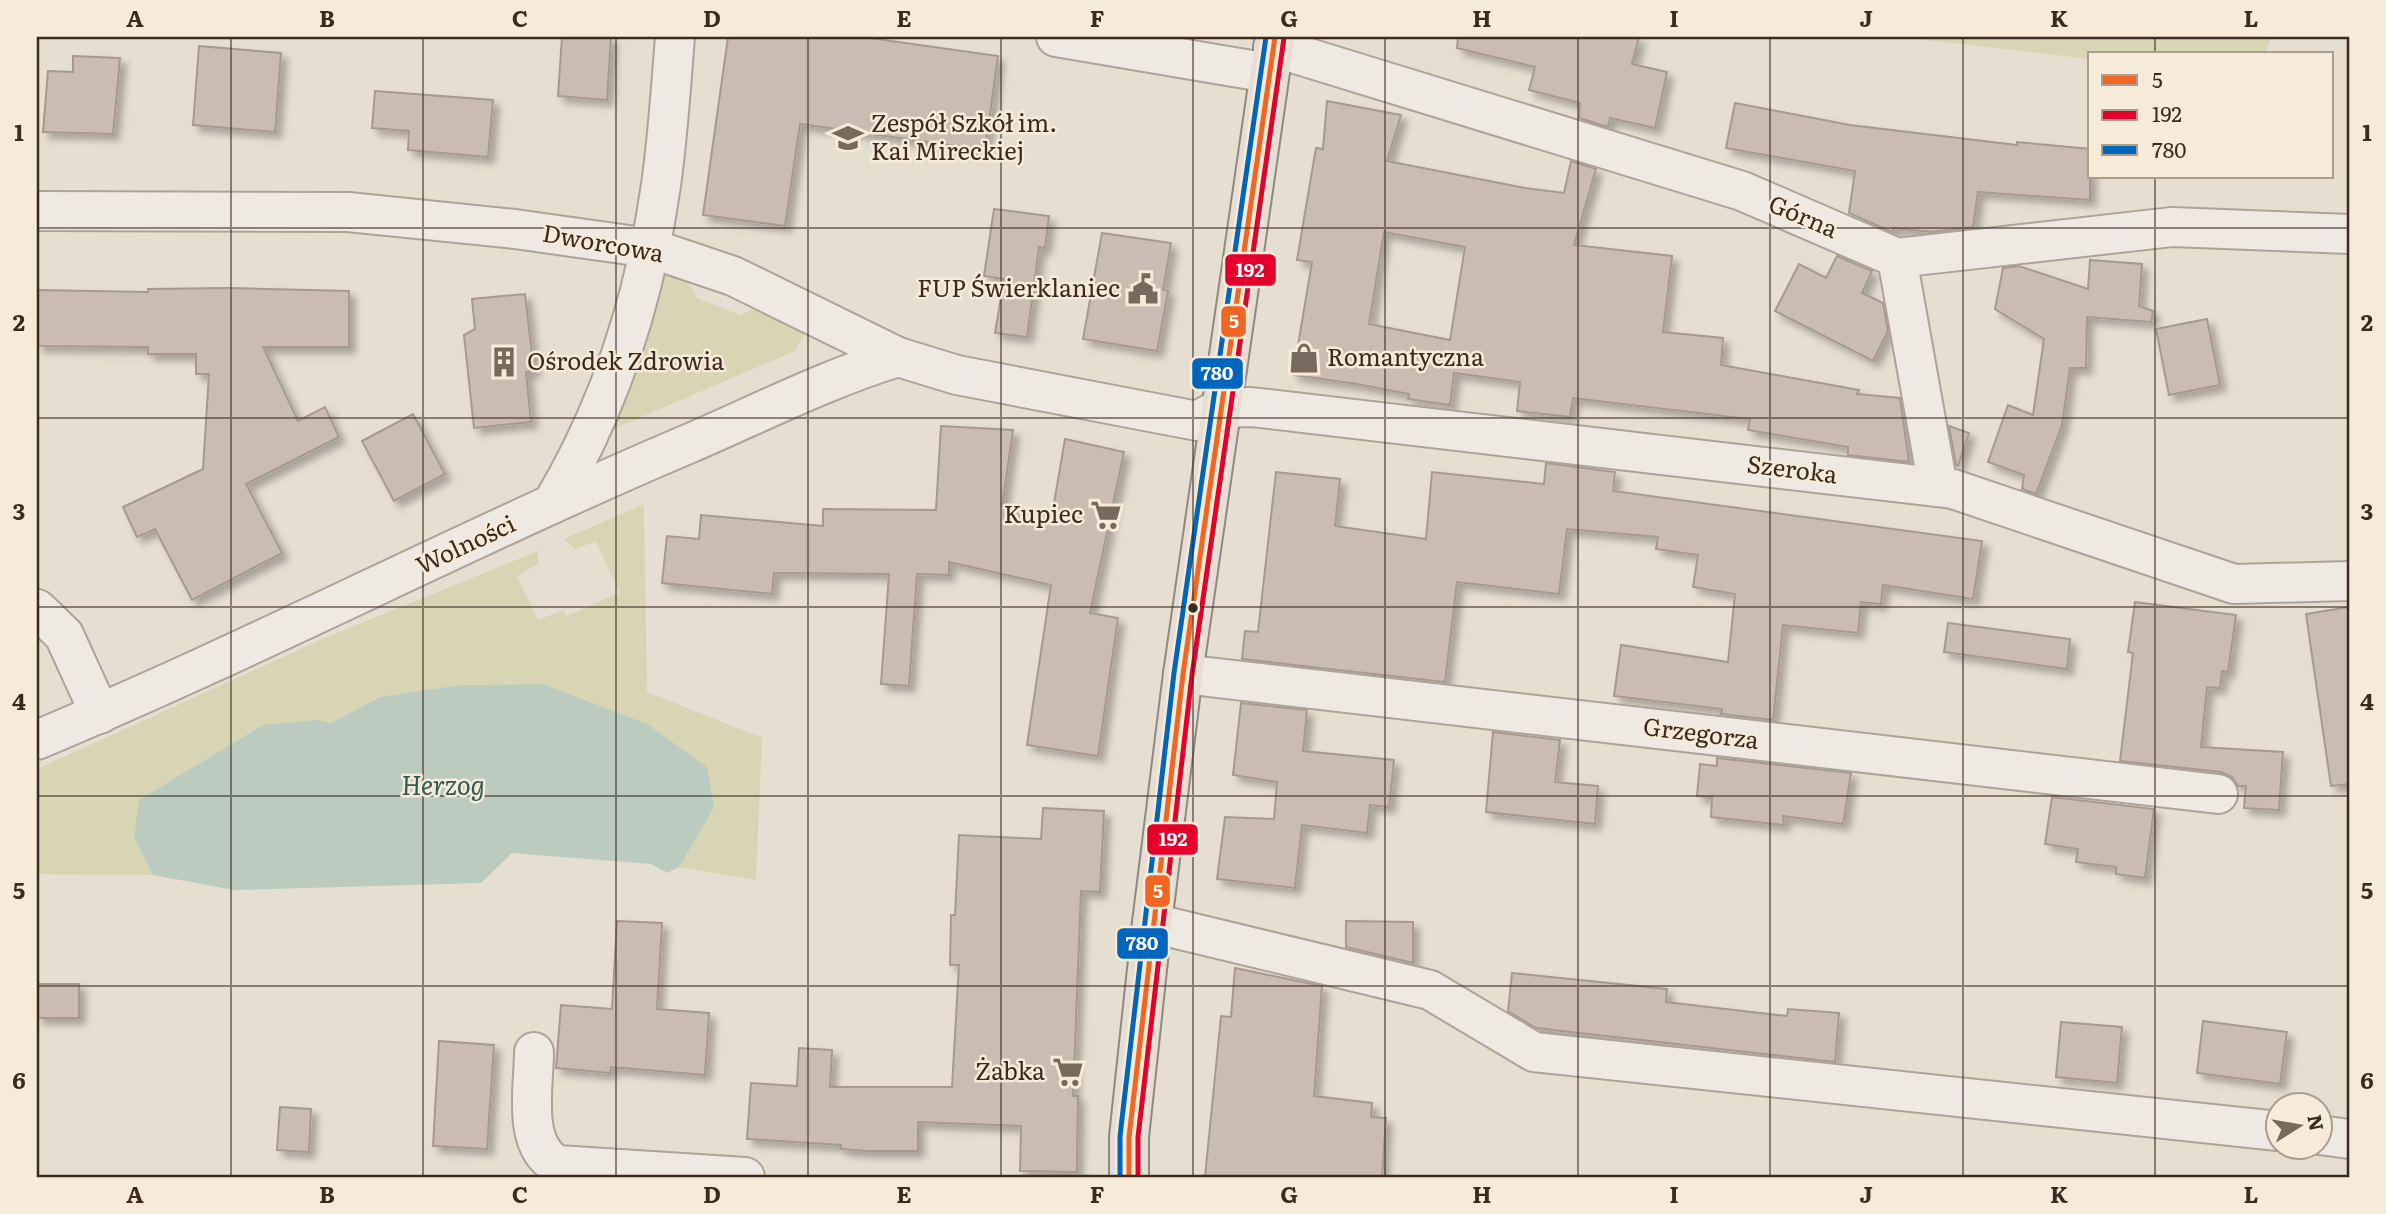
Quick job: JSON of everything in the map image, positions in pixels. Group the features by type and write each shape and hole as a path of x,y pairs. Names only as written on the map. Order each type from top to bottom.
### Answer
{"main road":[{"path":"1129,1177 1129,1137 1183,674 1273,52"}],"street":[{"path":"552,504 593,430 622,356 650,248 662,184 675,37"},
{"name":"Górna","path":"1056,37 1273,52 1742,191 1897,258 2172,227 2349,233"},
{"name":"Dworcowa","path":"37,211 348,212 515,229 650,248 733,276 898,357 957,375 1197,421 1221,408"},
{"path":"1897,258 1938,487"},
{"name":"Wolności","path":"37,740 254,646 552,504 845,375 898,357"},
{"name":"Szeroka","path":"1221,408 1251,407 1953,489 2234,584 2349,581"},
{"path":"37,610 64,635 100,714"},
{"name":"Grzegorza","path":"1183,674 2218,794"},
{"path":"1152,923 1430,990 1534,1052 2264,1130"},
{"path":"534,1052 534,1129 541,1151 548,1160 558,1165 745,1177"}],"shaded area":[{"path":"1901,37 2272,37 2266,52 2088,52 2088,59"},
{"path":"659,273 687,280 697,298 740,315 758,307 805,333 795,351 602,434 638,363"},
{"path":"644,504 647,692 762,738 756,880 679,867 714,808 543,684 460,685 380,697 331,723 316,720 134,838 153,875 37,874 37,769 327,637 538,551 538,564 517,576 538,620 563,610 567,616 619,593 596,541 575,549 564,539"}],"water":[{"name":"Herzog","path":"543,684 647,724 707,767 714,808 679,867 667,873 651,864 512,853 481,883 234,890 153,875 134,838 139,800 263,725 317,720 331,723 380,697 460,685"}],"building":[{"path":"562,37 611,37 607,100 558,96"},
{"path":"728,37 863,37 998,56 985,150 800,124 785,226 703,215"},
{"path":"1458,37 1639,37 1632,64 1667,72 1655,128 1610,118 1608,127 1579,118 1580,103 1529,90 1535,67 1457,48"},
{"path":"199,46 281,53 275,132 193,125"},
{"path":"73,56 120,58 113,134 43,132 48,71 73,72"},
{"path":"375,91 493,100 488,157 408,150 409,131 372,128"},
{"path":"1327,101 1401,115 1387,161 1564,193 1571,161 1596,169 1574,245 1672,256 1663,332 1723,338 1721,365 1859,390 1857,394 1900,398 1909,462 1848,455 1848,447 1748,430 1750,419 1573,398 1570,417 1517,411 1520,382 1454,373 1450,405 1408,399 1409,394 1357,384 1293,375 1312,262 1297,260 1316,148 1323,149","holes":["1384,232 1465,247 1450,340 1369,324"]},
{"path":"1735,103 1850,125 2017,145 2017,142 2088,149 2090,200 1978,192 1973,227 1932,232 1894,228 1892,232 1849,213 1855,171 1726,148"},
{"path":"994,209 1049,216 1045,248 1039,247 1027,337 995,333 1004,279 984,276"},
{"path":"1102,233 1171,243 1163,290 1168,291 1157,351 1083,339"},
{"path":"1837,256 1872,271 1862,293 1883,303 1888,331 1873,361 1775,311 1799,264 1826,278"},
{"path":"2090,260 2142,264 2139,306 2153,311 2151,322 2087,317 2086,368 2070,368 2062,425 2036,494 2022,489 2024,475 1988,462 2008,405 2033,415 2044,339 1995,309 2003,268 2019,266 2088,289"},
{"path":"148,289 349,291 349,347 263,347 298,421 325,407 339,437 246,484 282,553 192,600 155,529 137,537 123,507 203,469 209,374 196,374 196,354 148,354 148,347 37,346 37,290 148,292"},
{"name":"Ośrodek Zdrowia","path":"525,294 534,371 526,372 531,422 474,428 464,335 475,329 472,299"},
{"path":"2207,319 2220,385 2169,395 2156,329"},
{"path":"413,414 445,474 394,501 362,441"},
{"path":"941,426 1013,430 1002,507 1052,515 1065,439 1124,452 1090,613 1118,618 1098,756 1027,745 1051,585 949,562 949,575 917,574 909,686 881,684 889,574 774,573 772,594 662,583 667,536 699,539 701,515 823,526 823,509 936,510"},
{"path":"1949,426 1969,433 1958,466 1956,465"},
{"path":"1546,463 1615,472 1613,491 1982,541 1973,599 1883,585 1881,604 1861,602 1858,633 1783,625 1773,720 1721,714 1722,709 1614,696 1621,645 1728,662 1735,594 1693,587 1698,555 1656,549 1658,537 1567,529 1559,594 1457,582 1445,682 1242,659 1245,631 1258,632 1276,472 1340,479 1335,526 1426,539 1432,472 1544,484"},
{"path":"2135,602 2236,615 2228,672 2222,671 2220,688 2207,687 2201,747 2283,752 2279,810 2244,808 2246,786 2238,786 2232,777 2221,772 2120,761 2133,653 2128,652"},
{"path":"2349,607 2349,784 2331,786 2306,614"},
{"path":"1948,623 2070,639 2067,669 1944,652"},
{"path":"1241,703 1307,710 1303,751 1394,760 1389,807 1370,805 1367,833 1302,825 1295,888 1217,879 1225,817 1274,819 1277,782 1233,775"},
{"path":"1493,732 1560,740 1555,782 1598,786 1595,824 1486,812"},
{"path":"1717,758 1851,773 1843,824 1783,816 1784,825 1711,817 1712,797 1697,796 1700,764 1717,766"},
{"path":"2052,797 2154,809 2145,878 2116,874 2116,867 2076,862 2078,849 2045,844"},
{"path":"1043,808 1104,811 1100,892 1081,891 1073,1096 1078,1096 1077,1172 1020,1171 1021,1126 918,1122 918,1151 869,1151 841,1149 841,1145 747,1139 751,1083 797,1086 799,1048 832,1050 830,1087 952,1087 959,965 950,965 951,915 955,915 959,835 1041,839"},
{"path":"617,921 662,923 657,1009 709,1013 705,1075 611,1067 610,1073 556,1068 561,1005 612,1009"},
{"path":"1346,921 1413,922 1413,963 1346,947"},
{"path":"1235,968 1322,986 1314,1096 1372,1103 1371,1117 1386,1118 1382,1177 1205,1177 1221,1016 1231,1017"},
{"path":"1512,973 1667,989 1666,1002 1787,1016 1788,1009 1839,1013 1835,1062 1536,1028 1508,1011"},
{"path":"37,984 79,984 79,1018 37,1018"},
{"path":"2203,1021 2287,1032 2280,1084 2197,1073"},
{"path":"2061,1022 2122,1027 2117,1083 2056,1077"},
{"path":"439,1041 494,1045 487,1149 433,1146"},
{"path":"280,1107 311,1109 309,1152 277,1150"}],"transit line":[{"name":"780","path":"1120,1177 1120,1136 1174,673 1266,37"},
{"name":"5","path":"1129,1177 1129,1137 1183,674 1275,37"},
{"name":"192","path":"1138,1177 1138,1137 1192,675 1284,38"}],"place":[{"name":"Zespół Szkół im. Kai Mireckiej","path":"848,138"},
{"name":"FUP Świerklaniec","path":"1143,289"},
{"name":"Romantyczna","path":"1304,358"},
{"name":"Ośrodek Zdrowia","path":"504,362"},
{"name":"Kupiec","path":"1106,515"},
{"name":"Żabka","path":"1068,1072"}]}
